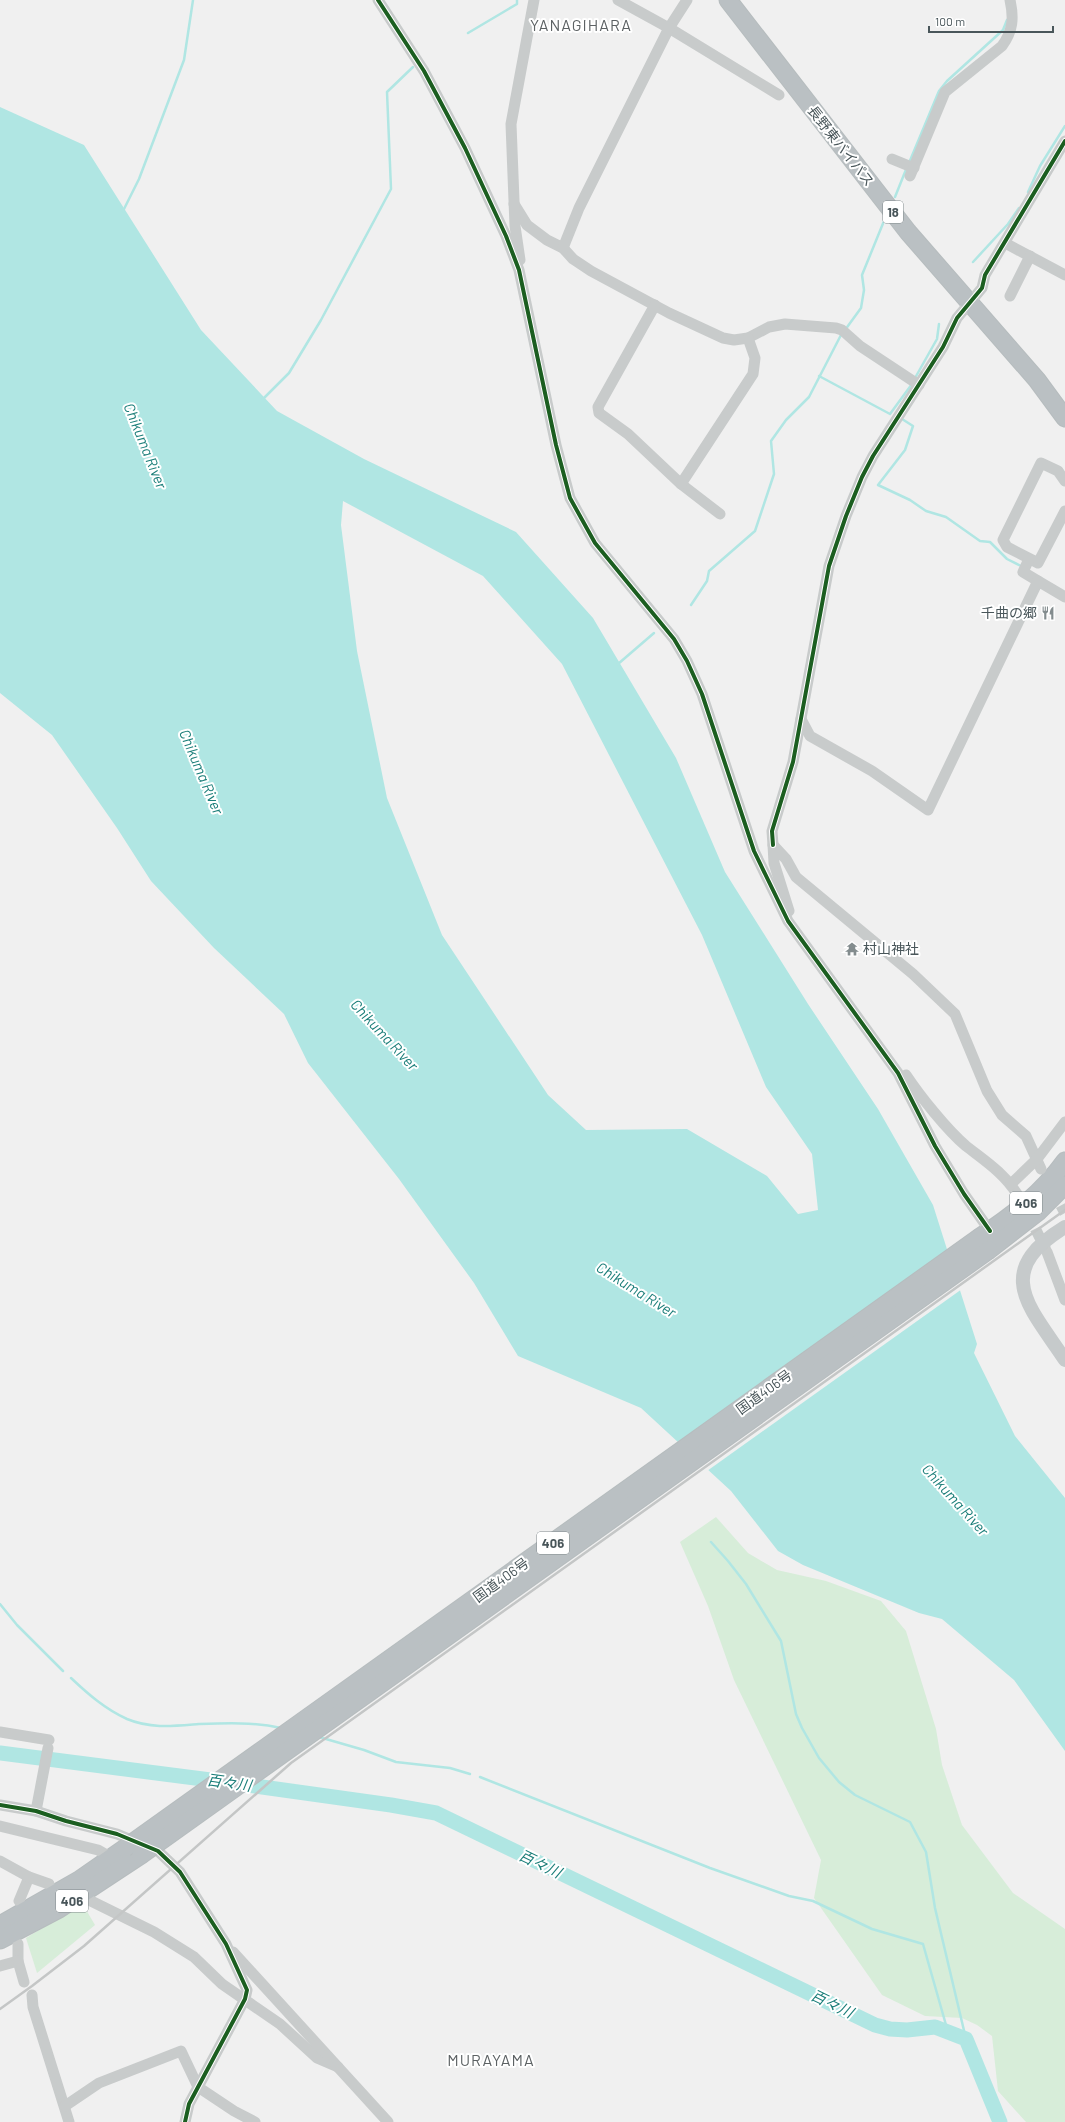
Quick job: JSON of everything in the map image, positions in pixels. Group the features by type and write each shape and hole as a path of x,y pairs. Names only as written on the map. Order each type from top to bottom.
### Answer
{"highway":[{"name":"長野東バイパス","path":"728,0 908,232 1037,380 1065,418"},
{"name":"国道406号","path":"0,1940 59,1909 141,1855 986,1239 1032,1199 1053,1178 1065,1161"},
{"name":"国道406号","path":"0,1925 37,1905 119,1853 986,1239 1038,1212 1065,1185"}],"main road":[{"path":"1065,1228 1034,1252 1026,1266 1022,1281 1023,1292 1033,1313 1065,1360"}],"street":[{"path":"378,0 424,71 464,148 506,236 519,270 556,445 570,498 596,543 674,639 687,661 702,694 754,851 788,921 898,1073 935,1146 964,1194 986,1239"},
{"path":"519,270 520,262 515,226 511,124 534,0"},
{"path":"618,0 669,28 779,95"},
{"path":"563,248 578,208 669,28 687,0"},
{"path":"892,159 909,169 945,92 1002,46 1009,36 1013,14 1010,0"},
{"path":"788,921 789,909 774,863 772,830 792,762 829,566 846,516 862,477 873,456 943,347 957,318 982,288 985,275 1065,140"},
{"path":"514,204 527,226 547,240 563,248 573,259 591,271 655,306 723,338 734,340 748,338 770,327 785,324 836,328 845,333 860,346 919,385"},
{"path":"1005,243 1065,275"},
{"path":"1010,296 1030,256"},
{"path":"655,306 598,407 599,412 628,434 681,484 720,514"},
{"path":"681,484 753,374 755,358 748,338"},
{"path":"1065,481 1058,472 1041,463 1003,540 1007,547 1038,563 1065,511"},
{"path":"1029,559 1023,572 1065,597"},
{"path":"801,719 810,736 872,771 928,810 1038,581"},
{"path":"773,845 786,859 796,877 913,974 955,1014 987,1091 1002,1115 1026,1136 1039,1164"},
{"path":"898,1073 905,1074 916,1090 965,1145 997,1169 1011,1184 1017,1194"},
{"path":"1011,1184 1039,1164 1065,1122"},
{"path":"1048,1252 1061,1270 1065,1300"},
{"path":"0,1732 49,1744 43,1783 36,1811"},
{"path":"0,1805 36,1811 66,1821 117,1834 158,1851 180,1872 226,1944 247,1990 245,1999 189,2104 185,2122"},
{"path":"0,1826 98,1850 119,1853"},
{"path":"0,1861 29,1877 49,1884"},
{"path":"19,1901 29,1877"},
{"path":"91,1901 154,1932 194,1957 222,1984 280,2024 318,2058 338,2066"},
{"path":"18,1944 18,1962 24,1982"},
{"path":"226,1944 388,2122"},
{"path":"0,1966 18,1962"},
{"path":"32,1995 33,2008 65,2106 65,2120"},
{"path":"65,2106 99,2083 181,2051 198,2087 234,2111 255,2122"}],"green space":[{"path":"716,1517 748,1553 777,1570 826,1581 881,1601 906,1631 936,1729 942,1765 962,1825 1013,1893 1065,1929 1065,2122 1026,2122 998,2091 992,2036 977,2025 962,2018 925,2016 882,1995 814,1898 821,1860 734,1680 708,1606 680,1542"},
{"path":"82,1903 95,1925 37,1973 26,1938"}],"water":[{"name":"Chikuma River","path":"0,107 84,145 201,330 277,411 364,459 516,532 593,618 676,758 725,872 808,1004 878,1109 933,1205 977,1344 974,1353 1015,1436 1065,1498 1065,1751 1014,1680 942,1619 919,1613 803,1565 778,1551 731,1491 641,1408 518,1356 474,1283 399,1179 308,1063 284,1014 214,948 151,881 117,828 52,735 0,693","holes":["343,501 483,576 562,664 702,935 766,1087 812,1154 818,1210 798,1214 767,1176 687,1129 586,1130 548,1095 442,935 387,798 357,651 341,525"]}],"pier":[{"path":"949,1249 962,1289 707,1471 677,1444"}],"waterway":[{"path":"123,211 139,179 184,60 193,0"},
{"path":"468,33 517,4 517,0"},
{"path":"909,163 939,91 947,81 1003,30 1007,20"},
{"path":"263,399 289,373 321,320 391,189 387,92 413,67"},
{"path":"1028,192 1040,166 1065,126"},
{"path":"895,197 907,167"},
{"path":"973,262 1008,224 1019,208"},
{"path":"845,330 861,308 864,290 862,275 884,221"},
{"path":"915,378 937,339 939,324"},
{"path":"691,605 707,581 709,571 755,531 774,474 771,441 786,420 809,397 842,333"},
{"path":"819,376 890,414 912,384"},
{"path":"902,419 913,426 905,450 878,485 910,500 926,511 946,517 980,541 990,542 1007,559 1021,566"},
{"path":"618,664 654,633"},
{"path":"711,1542 746,1584 781,1641 796,1714 819,1758 839,1782 855,1795 910,1822 926,1852 935,1908 966,2039"},
{"path":"0,1604 17,1625 63,1671"},
{"path":"71,1678 104,1706 119,1715 136,1722 154,1726 240,1723 281,1728"},
{"path":"319,1737 364,1750 396,1762 450,1768 470,1774"},
{"name":"百々川","path":"0,1753 234,1783 391,1805 436,1813 875,2025 890,2029 907,2030 935,2027 966,2039 1000,2122"},
{"path":"480,1777 710,1868 789,1896 813,1901 872,1929 923,1944 948,2032"}],"tunnel":[{"path":"1053,1191 1065,1213"},
{"path":"1028,1214 1046,1250"}],"railway":[{"path":"0,2009 84,1946 291,1763 1065,1210"}],"cycle path":[{"path":"378,0 424,71 465,148 506,236 519,270 556,445 570,498 595,543 674,639 687,661 702,694 754,851 788,921 898,1073 935,1146 964,1194 990,1231"},
{"path":"773,845 772,831 793,762 829,566 846,516 862,477 873,456 943,347 957,318 982,288 985,275 1065,141"},
{"path":"0,1805 36,1811 66,1821 117,1834 158,1851 180,1872 226,1944 247,1990 245,1999 189,2104 185,2122"}],"place":[{"name":"千曲の郷","path":"1048,613"},
{"name":"村山神社","path":"852,949"}],"district":[{"name":"YANAGIHARA","path":"581,25"},
{"name":"MURAYAMA","path":"491,2060"}]}
